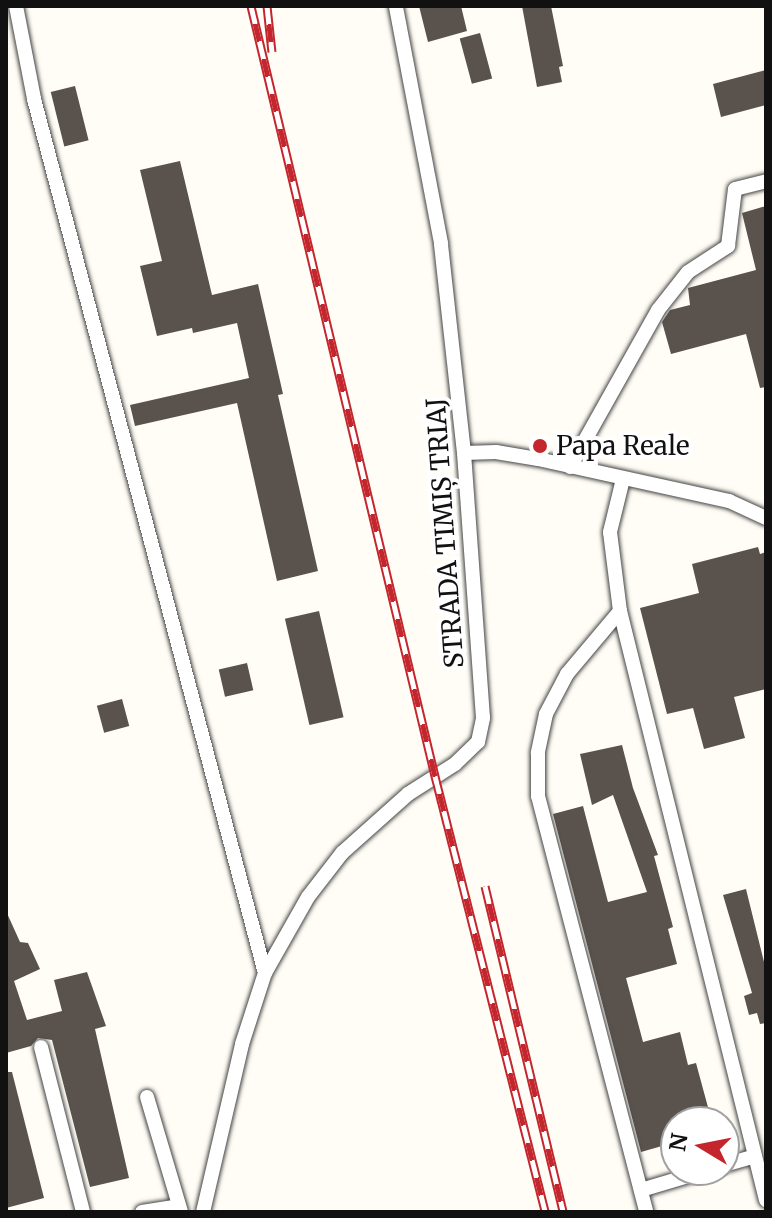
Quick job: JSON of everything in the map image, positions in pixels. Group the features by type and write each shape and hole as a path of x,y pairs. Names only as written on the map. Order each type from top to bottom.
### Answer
{"lane":[{"path":"16,6 34,99 265,973"},
{"name":"STRADA TIMIȘ TRIAJ","path":"204,1208 242,1044 265,973 308,897 342,853 408,794 455,764 478,742 483,718 464,453 441,243 396,6"},
{"path":"570,467 658,310 688,272 728,246 735,189 766,181"},
{"path":"464,453 496,452 729,501 766,518"},
{"path":"623,479 610,532 620,611 766,1200"},
{"path":"620,611 567,674 546,714 538,753 538,796 646,1212"},
{"path":"41,1047 83,1212"},
{"path":"142,1212 180,1209 147,1097"},
{"path":"740,1160 755,1156"},
{"path":"641,1190 660,1184"},
{"path":"204,1208 219,1212"}],"building":[{"path":"419,6 461,6 467,31 428,42"},
{"path":"522,6 551,6 563,66 559,67 562,82 537,87"},
{"path":"480,33 492,78 472,84 460,38"},
{"path":"766,70 766,105 721,117 713,84"},
{"path":"75,86 89,140 64,146 51,92"},
{"path":"180,161 212,295 258,284 283,394 278,395 318,571 277,581 237,403 135,426 130,405 249,378 237,323 193,333 192,328 157,336 140,266 162,261 140,170"},
{"path":"766,206 766,387 760,388 746,334 671,354 662,322 670,310 690,305 688,288 756,270 742,213"},
{"path":"758,547 760,554 766,552 766,689 734,697 745,738 704,749 693,708 667,714 640,608 699,593 692,564"},
{"path":"319,611 344,717 309,725 285,619"},
{"path":"247,663 253,690 225,697 219,670"},
{"path":"122,699 129,726 104,733 97,706"},
{"path":"622,745 633,788 658,855 654,856 673,927 668,929 677,964 626,978 643,1042 680,1032 688,1065 696,1063 708,1106 660,1106 660,1147 641,1152 553,814 583,806 608,902 647,892 613,795 592,805 580,754"},
{"path":"746,889 766,970 766,1023 760,1024 757,1013 749,1015 744,996 752,993 723,895"},
{"path":"6,911 20,942 28,943 40,969 14,981 27,1020 62,1011 54,980 87,972 106,1026 95,1029 129,1178 90,1187 52,1040 38,1038 31,1046 6,1053"},
{"path":"6,1072 12,1072 44,1198 6,1208"}],"railway":[{"path":"251,6 435,776 545,1212"},
{"path":"267,6 272,52"},
{"path":"485,886 563,1212"}],"place":[{"name":"Papa Reale","path":"540,446"}]}
